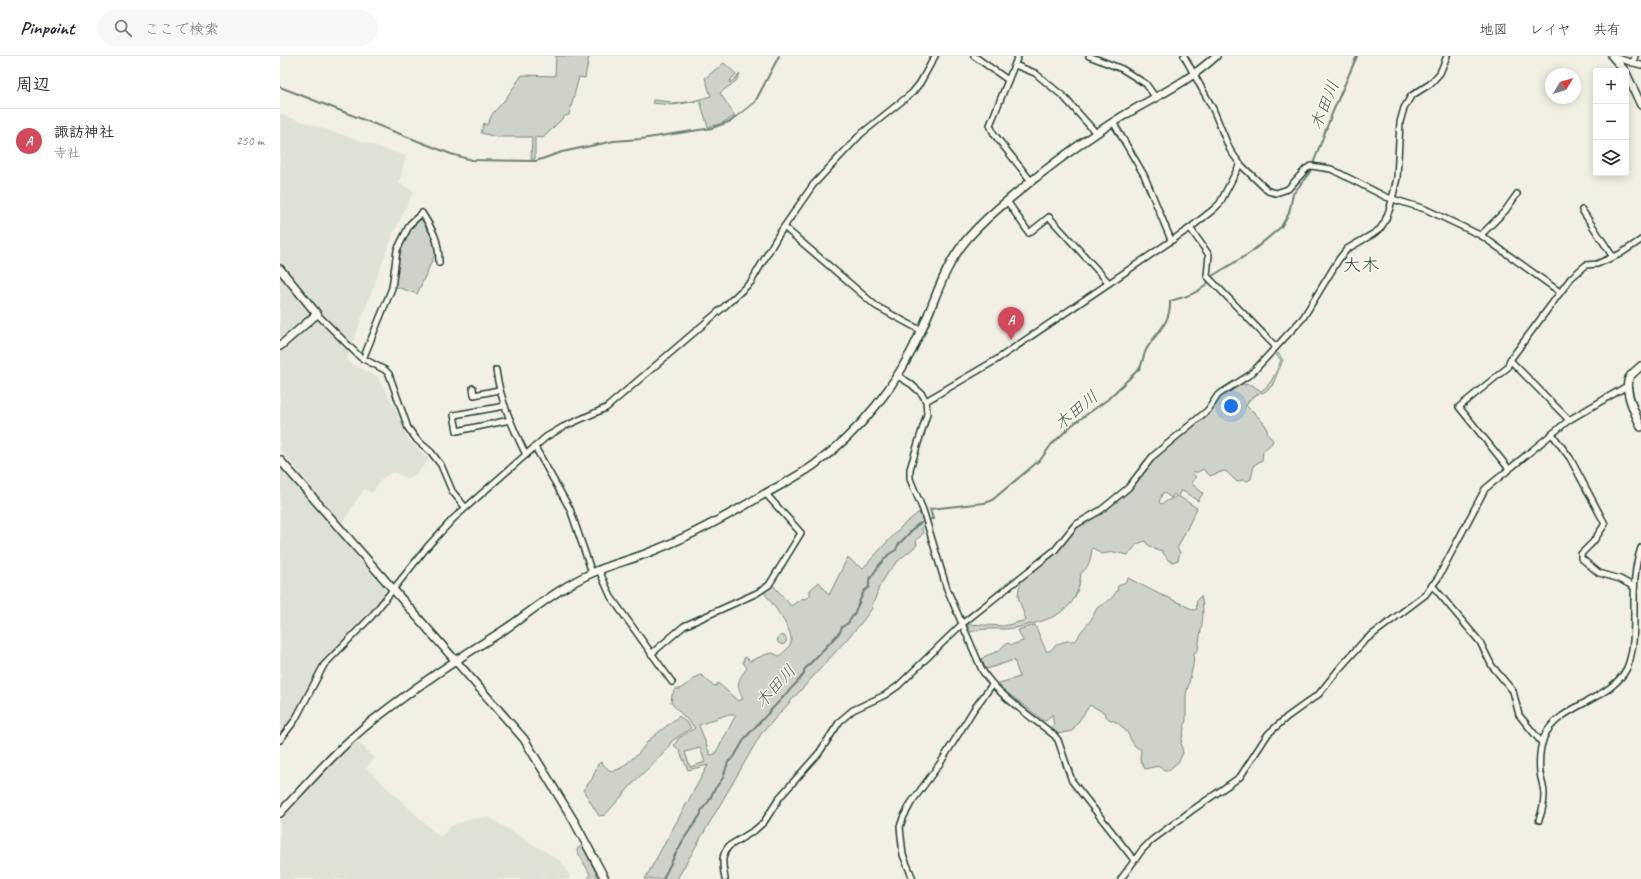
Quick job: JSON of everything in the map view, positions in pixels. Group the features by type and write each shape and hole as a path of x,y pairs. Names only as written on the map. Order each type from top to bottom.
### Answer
{"street":[{"path":"280,740 295,720 324,665 366,622 428,546 465,507 546,436 606,408 726,306 755,278 784,226 813,185 861,134 912,93 920,83 935,56"},
{"path":"974,56 1008,80"},
{"path":"1018,56 990,125 994,134 1030,181"},
{"path":"1089,56 1128,73 1146,84 1156,98"},
{"path":"1184,56 1213,109 1230,150 1240,164 1268,191 1283,192 1288,189 1306,169 1314,166 1331,169 1393,199 1425,209 1482,236 1560,292"},
{"path":"280,813 328,762 371,722 456,660 503,630 540,603 595,572 647,554 689,535 766,494 814,464 844,441 866,417 898,376 922,331 940,284 958,250 977,228 1030,181 1062,156 1113,122 1194,76 1216,56"},
{"path":"725,879 722,859 726,849 755,830 764,822 780,797 819,753 840,721 853,710 885,695 898,686 962,624 1055,550 1075,525 1101,510 1128,488 1153,456 1208,410 1218,395 1251,374 1303,318 1339,259 1347,249 1373,234 1383,226 1393,199 1397,178 1400,122 1404,108 1411,96 1430,84 1440,73 1447,56"},
{"path":"1633,63 1635,56"},
{"path":"1612,57 1641,66"},
{"path":"1612,57 1622,68"},
{"path":"1014,65 1035,73 1064,97 1096,133"},
{"path":"1629,80 1641,105"},
{"path":"1113,122 1144,175 1171,240"},
{"path":"926,401 996,360 1190,228 1214,210 1220,203 1240,164"},
{"path":"1482,236 1482,234 1504,211 1517,194"},
{"path":"1007,201 1029,233 1049,218 1109,283"},
{"path":"1582,210 1613,257"},
{"path":"363,359 392,288 397,250 410,224 422,213 435,234 440,263"},
{"path":"784,226 876,306 922,331"},
{"path":"1190,228 1209,256 1207,276 1276,347"},
{"path":"1509,469 1459,406 1507,368 1510,360 1571,278 1586,266 1597,264 1620,254 1641,240"},
{"path":"280,270 317,314 341,339 363,359 385,370 389,374 408,428 417,440 431,452 441,465 452,490 465,507"},
{"path":"280,346 317,314"},
{"path":"1510,360 1569,420"},
{"path":"1641,366 1629,379 1627,386 1641,427"},
{"path":"496,370 499,390 510,420 526,455"},
{"path":"898,376 922,394 926,401 927,414 910,469 910,480 923,510 947,589 982,670 992,685 1054,735 1058,740 1072,780 1134,860"},
{"path":"1121,879 1134,860 1152,840 1240,777 1268,734 1287,716 1319,694 1364,641 1425,595 1438,578 1485,489 1569,420 1627,386"},
{"path":"473,388 474,395 499,390"},
{"path":"505,406 454,415 457,431 510,420"},
{"path":"1552,434 1570,458 1605,524 1594,542 1581,554 1581,558 1599,573 1620,579 1634,587"},
{"path":"535,447 570,509 595,572 672,682"},
{"path":"280,460 524,739 574,821 605,879"},
{"path":"652,654 684,626 757,594 769,585 801,534 766,494"},
{"path":"1539,820 1544,793 1540,772 1540,758 1542,743 1547,731 1561,716 1602,693 1620,678 1627,668 1633,653 1635,572 1641,548"},
{"path":"1432,585 1480,642 1492,666 1513,691 1519,715 1542,743"},
{"path":"913,879 907,869 901,848 900,827 903,818 911,803 941,762 974,709 992,685"}],"shaded area":[{"path":"556,56 589,56 585,78 579,77 569,115 565,116 543,138 535,137 535,159 531,159 532,137 497,137 481,133 484,123 487,125 493,113 504,101 522,75 555,76"},
{"path":"724,63 736,74 729,82 730,83 740,74 736,81 720,93 735,116 720,124 708,127 700,101 672,105 652,103 653,100 671,102 673,104 711,96 705,78"},
{"path":"280,114 406,156 399,183 414,191 393,234 347,358 352,364 377,376 395,407 408,439 429,460 409,479 393,472 383,478 372,493 364,489 342,523 280,450"},
{"path":"422,218 434,236 436,252 417,294 394,286 399,258 405,241 409,233"},
{"path":"1274,353 1278,353 1283,360 1272,386 1263,393 1261,392 1249,400 1246,406 1254,412 1266,426 1268,435 1273,440 1272,443 1263,451 1262,460 1254,465 1251,479 1248,481 1242,480 1237,482 1224,471 1210,476 1203,469 1192,473 1196,477 1191,483 1203,493 1198,501 1181,490 1178,496 1197,508 1177,549 1180,552 1178,560 1173,562 1169,561 1161,550 1158,551 1145,541 1137,544 1128,555 1114,552 1101,554 1092,548 1089,562 1084,571 1081,573 1079,585 1072,602 1059,613 1032,624 1008,629 984,629 971,632 967,624 1004,626 1026,620 1018,597 1022,580 1060,548 1070,534 1069,526 1101,507 1125,487 1146,459 1156,449 1189,423 1207,414 1219,397 1241,384 1252,385 1261,391 1265,388 1273,377 1281,360","holes":["1163,492 1171,498 1174,494 1177,496 1161,504 1159,502"]},
{"path":"280,465 386,590 385,594 340,645 325,658 291,722 281,735"},
{"path":"919,512 925,525 922,527 923,534 916,540 917,545 898,561 889,571 879,587 871,610 858,627 761,734 677,879 645,879 708,765 688,770 679,750 674,745 679,738 695,728 671,703 672,695 675,689 680,689 700,675 716,686 718,683 738,701 743,699 739,690 739,680 747,668 743,662 744,658 746,657 750,661 773,653 779,656 788,648 791,642 791,637 786,624 764,592 773,585 791,606 801,599 808,598 810,596 810,590 819,582 829,595 848,557 855,564 863,568 902,526","holes":["726,715 736,715 715,754 710,755 699,725","700,748 705,762 690,767 685,752"]},
{"path":"1128,578 1194,610 1197,609 1197,601 1201,596 1203,609 1202,623 1198,650 1194,653 1193,666 1186,695 1186,720 1181,743 1183,753 1179,761 1169,770 1164,770 1158,766 1145,769 1140,760 1141,749 1133,744 1127,732 1118,723 1108,718 1105,713 1090,705 1072,731 1057,734 1052,729 1052,726 1054,725 1052,714 1047,720 1044,721 996,684 1020,677 1014,660 987,669 980,661 986,656 998,651 1005,644 1009,643 1011,645 1023,641 1018,630 1035,625 1046,651 1050,651 1061,643 1074,641 1078,638 1080,633 1091,620 1097,608 1111,599 1117,591 1118,586 1127,581"},
{"path":"780,636 784,636 786,640 784,644 780,644 778,642 778,638"},
{"path":"679,716 691,728 672,741 664,753 637,779 605,815 599,816 583,790 592,779 598,764 601,762 609,770 614,771 621,768 638,754 649,740"},
{"path":"357,741 375,758 366,768 440,837 451,826 469,819 488,817 561,861 570,876 569,879 280,879 280,819 343,752"},
{"path":"582,845 599,879 588,879 590,874 577,851 577,849"}],"waterway":[{"path":"280,87 451,154 472,160 536,161 562,152 614,141 641,139 712,128 731,121 755,102 779,56"},
{"name":"木田川","path":"1313,164 1331,116 1357,56"},
{"name":"木田川","path":"1212,276 1250,253 1281,227 1289,213 1293,194 1310,172"},
{"name":"木田川","path":"931,519 933,519 930,509 991,501 1041,459 1051,445 1072,425 1107,400 1140,368 1146,350 1168,316 1170,301 1197,292 1209,281"},
{"name":"木田川","path":"663,879 682,842 723,778 728,762 734,757 745,738 799,680 804,674 804,670 840,632 842,627 848,623 854,614 864,591 869,587 869,580 880,564 889,554 896,550 898,545 917,525 921,523"}],"place":[{"name":"諏訪神社","path":"1011,340"}],"district":[{"name":"大木","path":"1361,265"}]}
